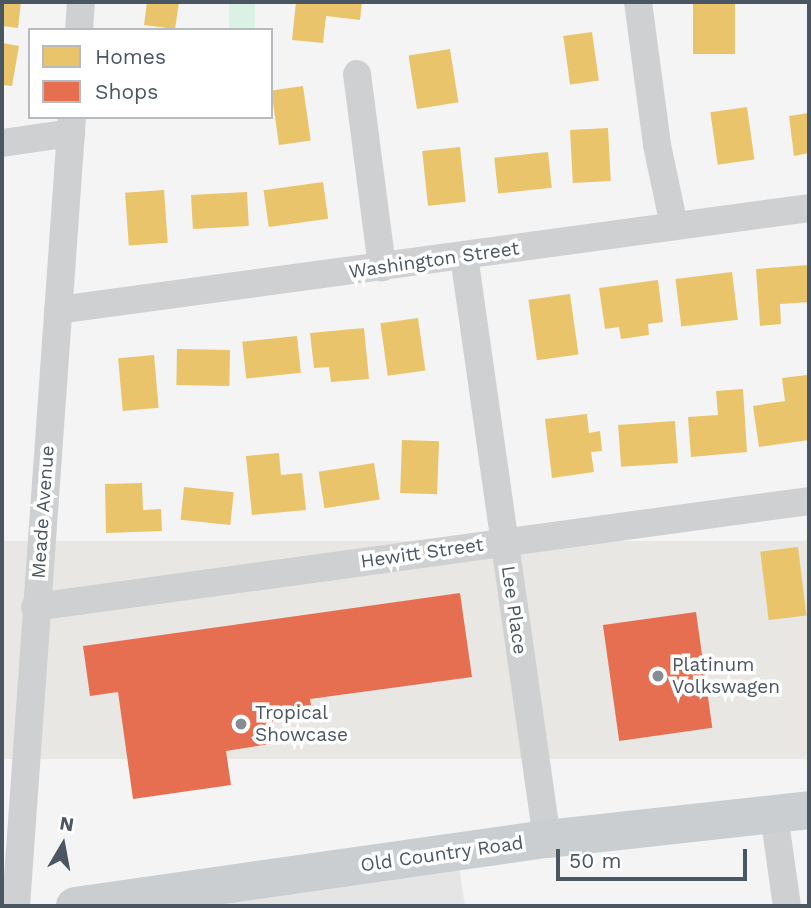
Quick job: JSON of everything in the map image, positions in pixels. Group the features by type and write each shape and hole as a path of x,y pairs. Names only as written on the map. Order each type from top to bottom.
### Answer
{"main road":[{"name":"Old Country Road","path":"75,906 547,839 792,812"}],"street":[{"path":"79,28 81,2"},
{"path":"638,2 657,145 674,226"},
{"path":"357,74 382,267"},
{"path":"2,143 72,125"},
{"name":"Meade Avenue","path":"16,906 72,125"},
{"name":"Washington Street","path":"58,310 809,208"},
{"name":"Lee Place","path":"464,256 547,839"},
{"name":"Hewitt Street","path":"36,607 809,501"},
{"path":"786,906 792,812"}],"shaded area":[{"path":"2,541 809,541 809,759 2,759"},
{"path":"457,854 465,906 97,906"}],"green space":[{"path":"229,2 255,2 255,28 229,28"}],"building: Homes":[{"path":"2,2 21,2 18,28 2,26"},
{"path":"147,2 179,2 175,28 144,25"},
{"path":"296,2 362,2 360,20 326,16 323,43 292,40"},
{"path":"693,2 735,2 735,54 693,54"},
{"path":"592,32 599,81 570,85 563,36"},
{"path":"2,43 19,46 12,86 2,85"},
{"path":"450,49 458,102 417,109 409,56"},
{"path":"303,86 311,140 279,145 273,90"},
{"path":"747,107 754,159 718,165 710,112"},
{"path":"809,113 809,153 794,156 789,116"},
{"path":"608,128 611,181 573,183 570,130"},
{"path":"460,147 466,202 428,206 422,151"},
{"path":"548,152 552,188 498,193 494,158"},
{"path":"323,182 328,219 269,227 264,190"},
{"path":"164,190 168,243 129,246 125,193"},
{"path":"247,192 249,226 193,229 191,195"},
{"path":"809,265 809,302 780,304 781,324 760,326 756,269"},
{"path":"732,272 738,320 681,327 675,279"},
{"path":"658,280 663,322 648,324 649,335 621,339 619,327 605,329 599,288"},
{"path":"570,294 578,354 537,360 528,300"},
{"path":"418,318 425,370 388,376 380,323"},
{"path":"364,328 369,379 331,382 329,367 314,368 310,333"},
{"path":"297,336 301,373 246,379 242,342"},
{"path":"177,349 230,350 229,386 176,385"},
{"path":"154,355 159,408 123,411 118,358"},
{"path":"807,375 809,440 759,447 753,406 785,401 782,378"},
{"path":"743,389 747,452 691,457 688,417 718,415 716,391"},
{"path":"587,414 589,433 600,431 602,451 591,452 594,472 552,478 545,419"},
{"path":"675,421 678,463 621,467 618,425"},
{"path":"402,440 439,441 437,494 400,493"},
{"path":"279,453 281,475 302,473 306,510 252,515 246,456"},
{"path":"374,463 380,500 324,508 319,472"},
{"path":"142,483 143,510 161,509 162,531 106,533 105,484"},
{"path":"184,487 234,492 230,525 181,520"},
{"path":"798,547 806,615 769,620 760,552"}],"building: Shops":[{"path":"460,593 472,677 310,699 311,705 287,709 288,719 267,722 270,744 226,751 231,785 133,799 118,692 90,696 83,646"},
{"name":"Platinum Volkswagen","path":"696,612 712,728 619,741 603,625"}],"place":[{"name":"Platinum Volkswagen","path":"658,676"},
{"name":"Tropical Showcase","path":"241,724"}]}
